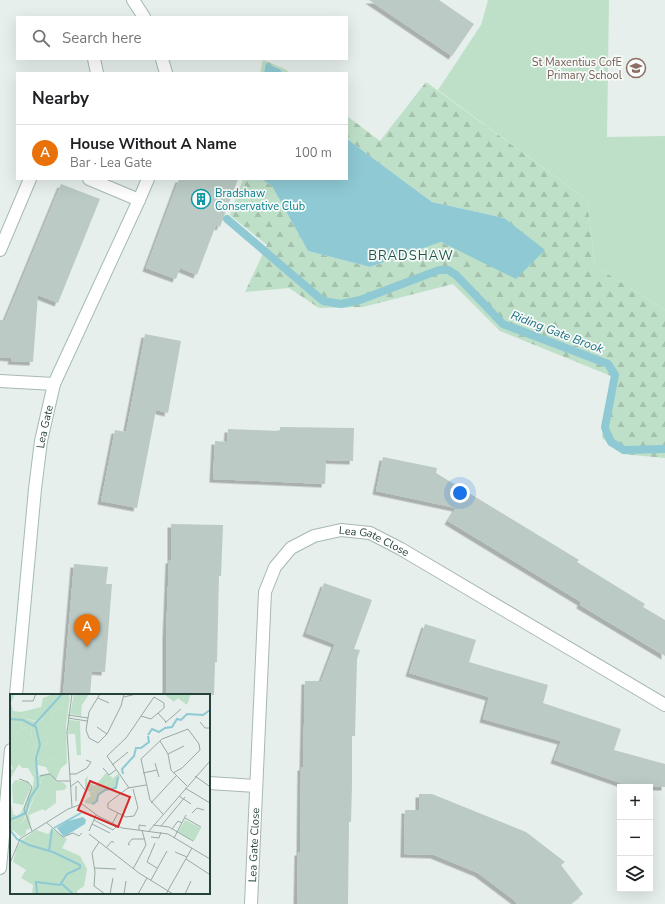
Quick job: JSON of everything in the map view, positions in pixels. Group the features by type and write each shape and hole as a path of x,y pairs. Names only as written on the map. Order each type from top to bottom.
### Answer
{"street":[{"path":"133,0 143,16"},
{"path":"94,60 97,72"},
{"path":"162,60 166,72"},
{"path":"0,250 30,180"},
{"path":"92,180 139,200"},
{"name":"Lea Gate","path":"16,694 35,489 41,440 54,384 148,180"},
{"path":"0,381 54,384"},
{"name":"Lea Gate Close","path":"250,904 265,592 275,567 291,548 314,536 341,530 370,533 401,549 665,705"},
{"path":"0,868 10,769"},
{"path":"210,783 256,786"}],"green space":[{"path":"488,0 609,0 607,137 665,136 665,310 595,266 587,200 438,90 481,25"},
{"path":"263,60 289,72 282,72 281,70 266,63 264,72 260,72"},
{"path":"426,82 587,200 595,266 665,310 665,458 622,454 602,438 611,376 500,331 453,284 363,307 319,308 289,288 245,292 267,245 230,215 243,180 263,180 272,186 308,251 370,267 441,242 516,278 504,218 432,202 348,140 348,117 380,141"}],"water":[{"path":"266,63 281,70 282,72 264,72"},
{"path":"348,140 432,202 504,218 545,250 516,279 441,242 370,267 308,251 272,186 263,180 348,180"}],"building":[{"path":"369,0 439,0 474,24 452,56"},
{"path":"179,180 238,180 220,227 216,225 197,275 180,268 176,279 146,268"},
{"path":"61,184 100,199 58,303 38,295 33,362 11,361 12,358 0,357 0,320 5,320"},
{"path":"145,334 181,341 168,413 156,410 137,508 101,501 115,430 126,432"},
{"path":"280,427 354,428 353,461 326,460 325,484 213,479 215,441 227,442 228,429 280,431"},
{"path":"383,457 437,468 436,473 579,560 577,562 645,604 643,607 665,620 665,656 580,605 581,602 448,521 456,508 376,491"},
{"path":"171,524 223,525 221,576 219,576 217,662 215,662 214,695 166,694 166,636 169,560 171,560"},
{"path":"74,564 108,567 106,584 112,584 105,672 92,671 90,694 63,694"},
{"path":"324,583 372,600 354,649 360,650 357,659 355,736 352,736 348,904 297,904 305,681 321,681 335,644 306,633"},
{"path":"425,624 476,640 469,662 548,685 543,703 621,729 614,750 665,764 665,787 653,787 653,784 623,784 554,760 561,741 483,719 489,697 409,673"},
{"path":"419,794 432,794 526,832 565,862 561,865 583,894 570,904 517,904 514,900 478,873 434,855 404,854 405,810 419,810"}],"waterway":[{"name":"Riding Gate Brook","path":"227,219 323,301 341,304 360,300 439,270 448,270 456,275 503,324 608,364 615,375 605,427 611,442 624,450 665,449"}],"place":[{"name":"St Maxentius CofE Primary School","path":"636,68"},
{"name":"Bradshaw Conservative Club","path":"201,199"},
{"name":"House Without A Name","path":"87,647"}],"district":[{"name":"BRADSHAW","path":"411,255"}]}
